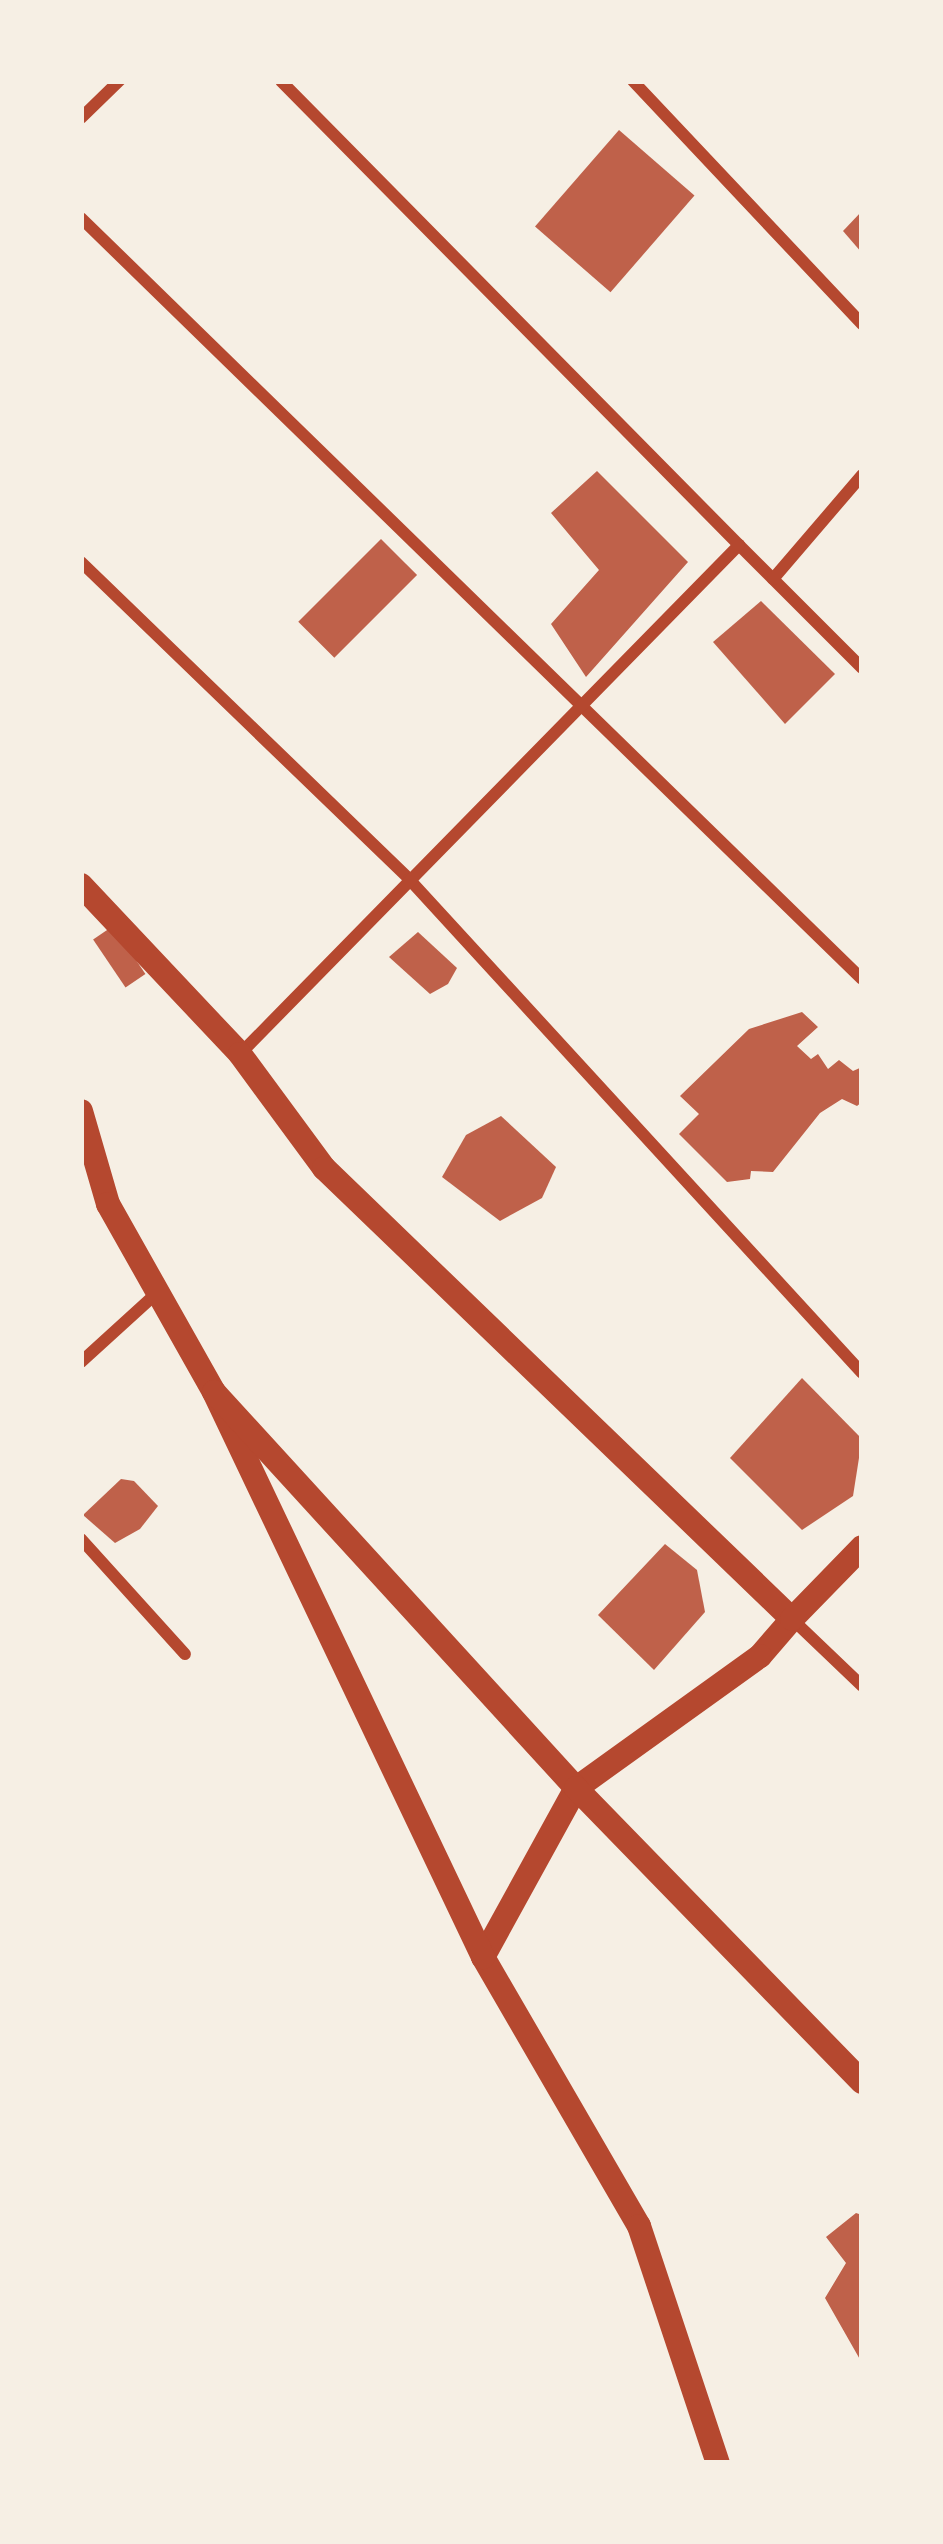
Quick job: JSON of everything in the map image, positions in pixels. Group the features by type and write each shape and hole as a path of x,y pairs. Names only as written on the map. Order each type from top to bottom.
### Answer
{"main road":[{"path":"81,885 240,1054 324,1168 792,1618"},
{"path":"81,1111 108,1204 214,1392 482,1957 639,2226 718,2463"},
{"path":"214,1392 576,1788 862,2082"},
{"path":"482,1957 576,1788 760,1656 862,1546"}],"street":[{"path":"81,118 119,81"},
{"path":"281,81 862,668"},
{"path":"633,81 862,324"},
{"path":"81,218 862,980"},
{"path":"773,579 862,476"},
{"path":"240,1054 739,545"},
{"path":"81,562 409,879 862,1373"},
{"path":"81,1362 158,1292"},
{"path":"81,1539 185,1654"},
{"path":"792,1618 862,1686"}],"building":[{"path":"619,130 694,196 610,292 535,227"},
{"path":"862,211 862,253 843,231"},
{"path":"597,471 688,562 586,677 551,624 599,570 551,513"},
{"path":"381,539 417,575 334,658 298,622"},
{"path":"761,601 835,674 785,724 713,642"},
{"path":"113,926 145,974 126,988 93,939"},
{"path":"418,932 457,968 448,984 430,994 389,957"},
{"path":"802,1012 818,1027 797,1046 811,1059 818,1054 828,1069 839,1060 853,1071 862,1067 862,1102 857,1106 842,1099 820,1113 773,1172 751,1171 750,1179 727,1182 679,1134 699,1114 680,1096 749,1029"},
{"path":"501,1116 556,1167 542,1198 500,1221 442,1177 466,1135"},
{"path":"802,1378 862,1439 853,1496 802,1530 730,1458"},
{"path":"121,1479 134,1481 158,1506 140,1529 115,1543 83,1515"},
{"path":"665,1544 697,1570 705,1612 654,1670 598,1615"},
{"path":"856,2213 862,2215 862,2363 825,2298 846,2263 826,2237"}]}
